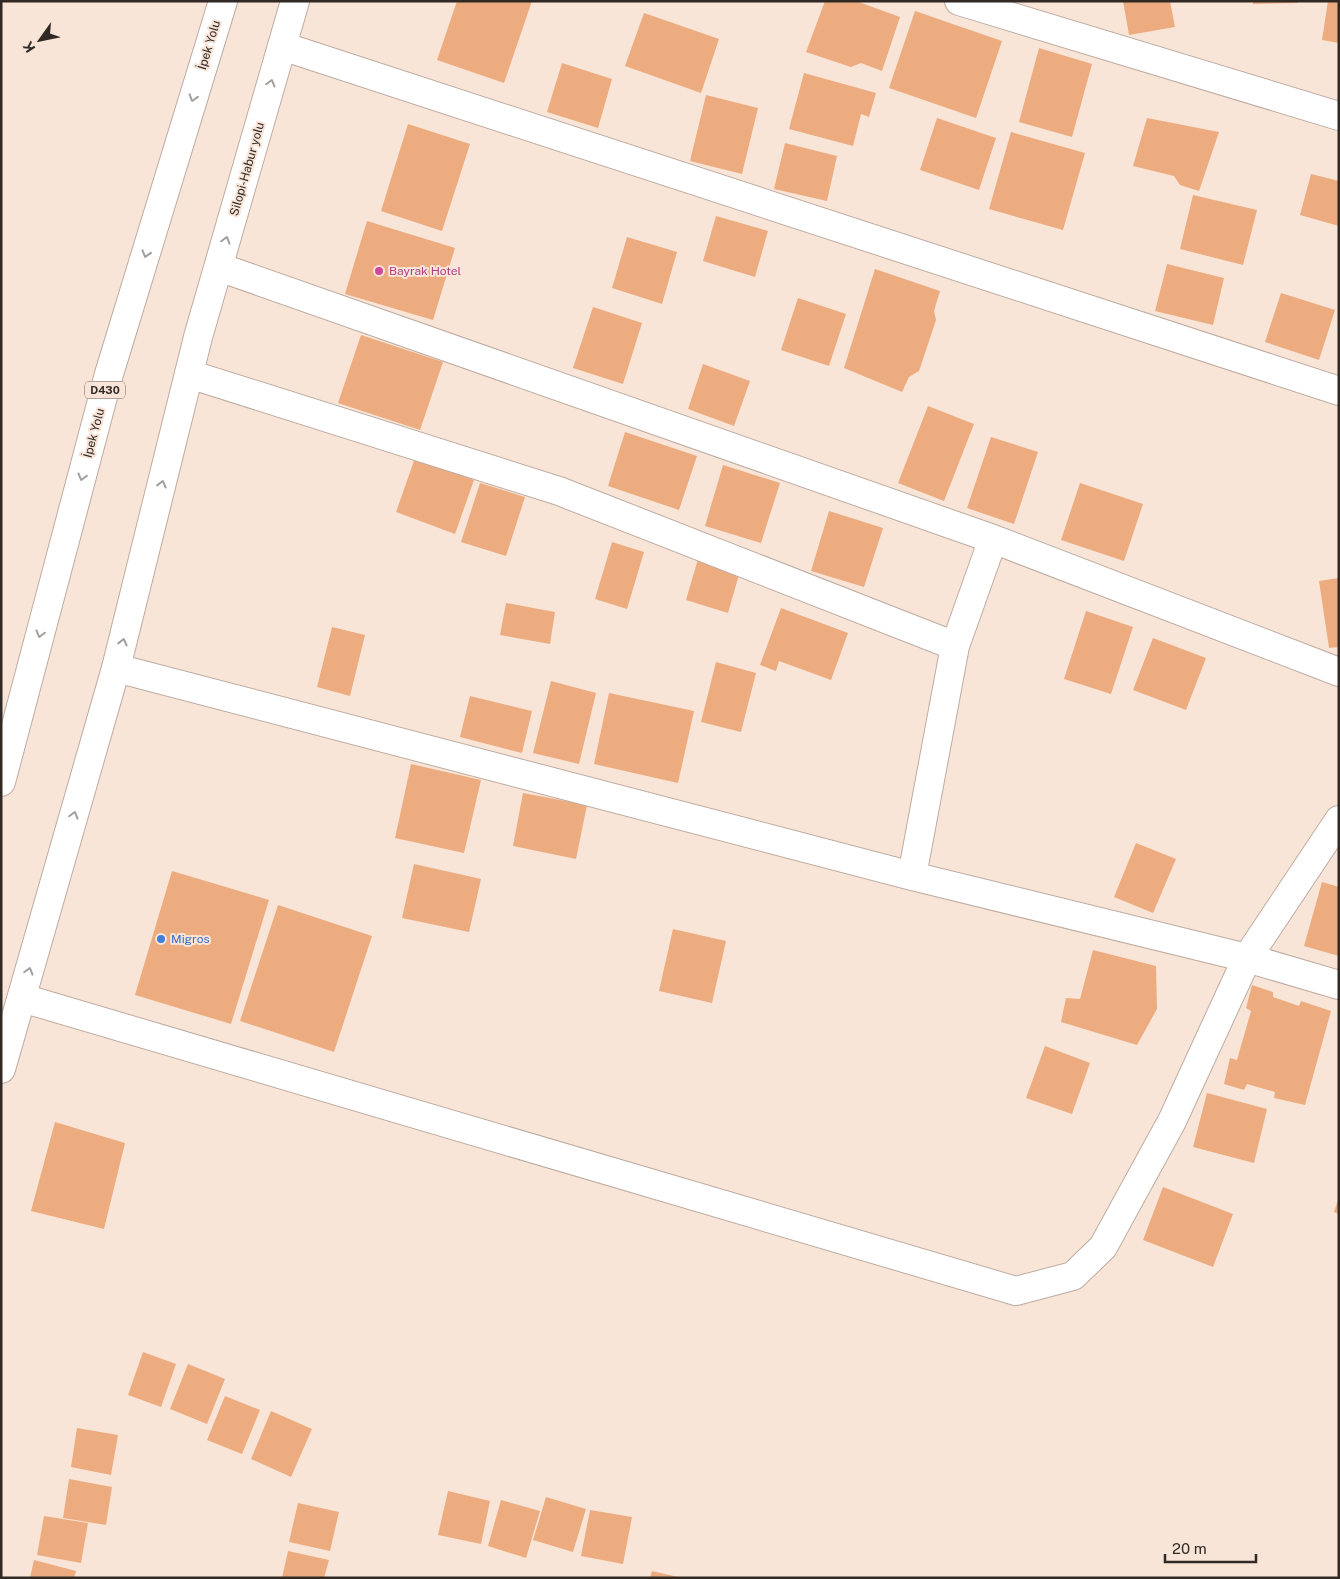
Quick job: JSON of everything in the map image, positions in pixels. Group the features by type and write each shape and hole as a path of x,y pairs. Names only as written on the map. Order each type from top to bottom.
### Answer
{"main road":[{"name":"İpek Yolu","path":"1,782 109,374 223,1"},
{"name":"Silopi-Habur yolu","path":"1,1069 116,668 198,337 295,1"},
{"path":"959,1 1339,116"},
{"path":"282,46 1339,391"},
{"path":"219,267 993,539 1339,672"},
{"path":"189,374 559,492 955,646"},
{"path":"912,876 955,646 993,539"},
{"path":"116,668 912,876 1247,958 1339,985"},
{"path":"22,998 1016,1290 1074,1276 1103,1247 1172,1121 1247,958 1339,820"}],"building":[{"path":"457,1 532,1 504,83 437,60"},
{"path":"825,1 856,1 900,17 882,71 861,63 851,67 806,52"},
{"path":"1123,1 1170,1 1175,27 1129,35"},
{"path":"1253,1 1297,1 1297,3 1253,4"},
{"path":"1328,1 1339,1 1339,43 1322,40"},
{"path":"915,11 1002,41 976,118 889,88"},
{"path":"644,13 719,39 701,93 625,66"},
{"path":"1039,48 1092,64 1072,137 1019,122"},
{"path":"562,63 612,79 598,128 547,112"},
{"path":"804,73 876,93 869,117 861,114 853,146 789,129"},
{"path":"706,95 758,108 742,174 690,161"},
{"path":"937,118 996,138 979,190 920,170"},
{"path":"1147,118 1219,132 1199,191 1180,185 1174,176 1133,166"},
{"path":"408,124 470,144 442,231 381,211"},
{"path":"1011,132 1085,153 1063,230 989,209"},
{"path":"785,143 837,156 827,201 774,189"},
{"path":"1311,174 1339,181 1339,226 1300,215"},
{"path":"1193,195 1257,210 1243,265 1180,249"},
{"path":"716,216 768,231 755,277 703,261"},
{"path":"367,221 455,248 433,320 345,294"},
{"path":"627,237 677,252 662,304 612,288"},
{"path":"1167,264 1224,278 1213,325 1155,311"},
{"path":"875,269 940,291 934,311 936,320 919,371 909,377 902,392 844,368"},
{"path":"1281,293 1335,310 1319,360 1265,342"},
{"path":"798,298 846,314 829,366 781,350"},
{"path":"593,307 642,323 623,384 573,368"},
{"path":"361,335 443,362 420,430 338,403"},
{"path":"703,364 750,381 734,426 688,409"},
{"path":"928,406 974,424 944,501 898,483"},
{"path":"625,432 697,456 679,510 608,486"},
{"path":"991,437 1038,452 1014,524 967,508"},
{"path":"415,458 474,480 455,534 396,512"},
{"path":"723,465 780,483 761,543 705,526"},
{"path":"480,483 525,497 506,556 461,542"},
{"path":"1080,483 1143,504 1124,561 1061,540"},
{"path":"829,511 883,528 864,587 811,571"},
{"path":"612,542 644,552 627,609 595,599"},
{"path":"698,559 740,571 728,613 686,600"},
{"path":"1339,578 1339,647 1329,648 1319,581"},
{"path":"506,603 555,612 550,644 500,635"},
{"path":"781,608 848,633 831,680 779,661 776,671 760,665"},
{"path":"1086,611 1133,627 1111,694 1064,679"},
{"path":"332,627 365,635 350,696 317,687"},
{"path":"1153,638 1206,658 1186,710 1133,690"},
{"path":"716,662 756,673 741,732 701,722"},
{"path":"551,681 596,693 579,764 533,753"},
{"path":"609,693 694,711 678,783 594,764"},
{"path":"470,696 532,711 522,753 460,737"},
{"path":"411,764 481,780 464,853 395,838"},
{"path":"523,793 587,805 576,859 513,846"},
{"path":"1136,843 1176,859 1153,913 1114,897"},
{"path":"414,864 481,879 469,932 402,918"},
{"path":"172,871 269,900 231,1024 135,995"},
{"path":"1322,882 1339,887 1339,956 1304,946"},
{"path":"278,905 372,936 334,1052 240,1021"},
{"path":"673,929 726,941 712,1003 659,991"},
{"path":"1093,950 1156,966 1157,1009 1137,1045 1061,1022 1066,998 1080,999"},
{"path":"1252,985 1273,992 1273,997 1299,1006 1301,1001 1331,1011 1305,1105 1274,1098 1275,1092 1247,1084 1244,1090 1224,1084 1230,1058 1237,1060 1251,1011 1246,1008"},
{"path":"1045,1046 1090,1063 1072,1114 1026,1098"},
{"path":"1207,1093 1267,1109 1254,1163 1193,1147"},
{"path":"55,1122 125,1143 104,1229 31,1211"},
{"path":"1163,1187 1233,1214 1213,1267 1143,1240"},
{"path":"1339,1197 1339,1214 1334,1212"},
{"path":"143,1352 176,1364 161,1407 128,1395"},
{"path":"188,1364 225,1379 207,1424 170,1409"},
{"path":"225,1396 260,1410 242,1454 207,1440"},
{"path":"271,1411 312,1429 291,1477 251,1459"},
{"path":"77,1428 118,1435 111,1475 71,1467"},
{"path":"69,1479 112,1487 106,1525 63,1518"},
{"path":"448,1491 490,1501 481,1544 438,1535"},
{"path":"546,1497 586,1509 573,1552 533,1540"},
{"path":"501,1500 540,1511 526,1558 488,1546"},
{"path":"298,1503 339,1512 330,1551 289,1542"},
{"path":"590,1510 632,1517 623,1564 581,1556"},
{"path":"44,1516 88,1523 81,1563 37,1555"},
{"path":"288,1551 329,1560 324,1578 282,1578"},
{"path":"34,1560 76,1571 74,1578 30,1578"},
{"path":"652,1571 678,1577 678,1578 650,1578"}],"place":[{"name":"Bayrak Hotel","path":"379,271"},
{"name":"Migros","path":"161,939"}]}
